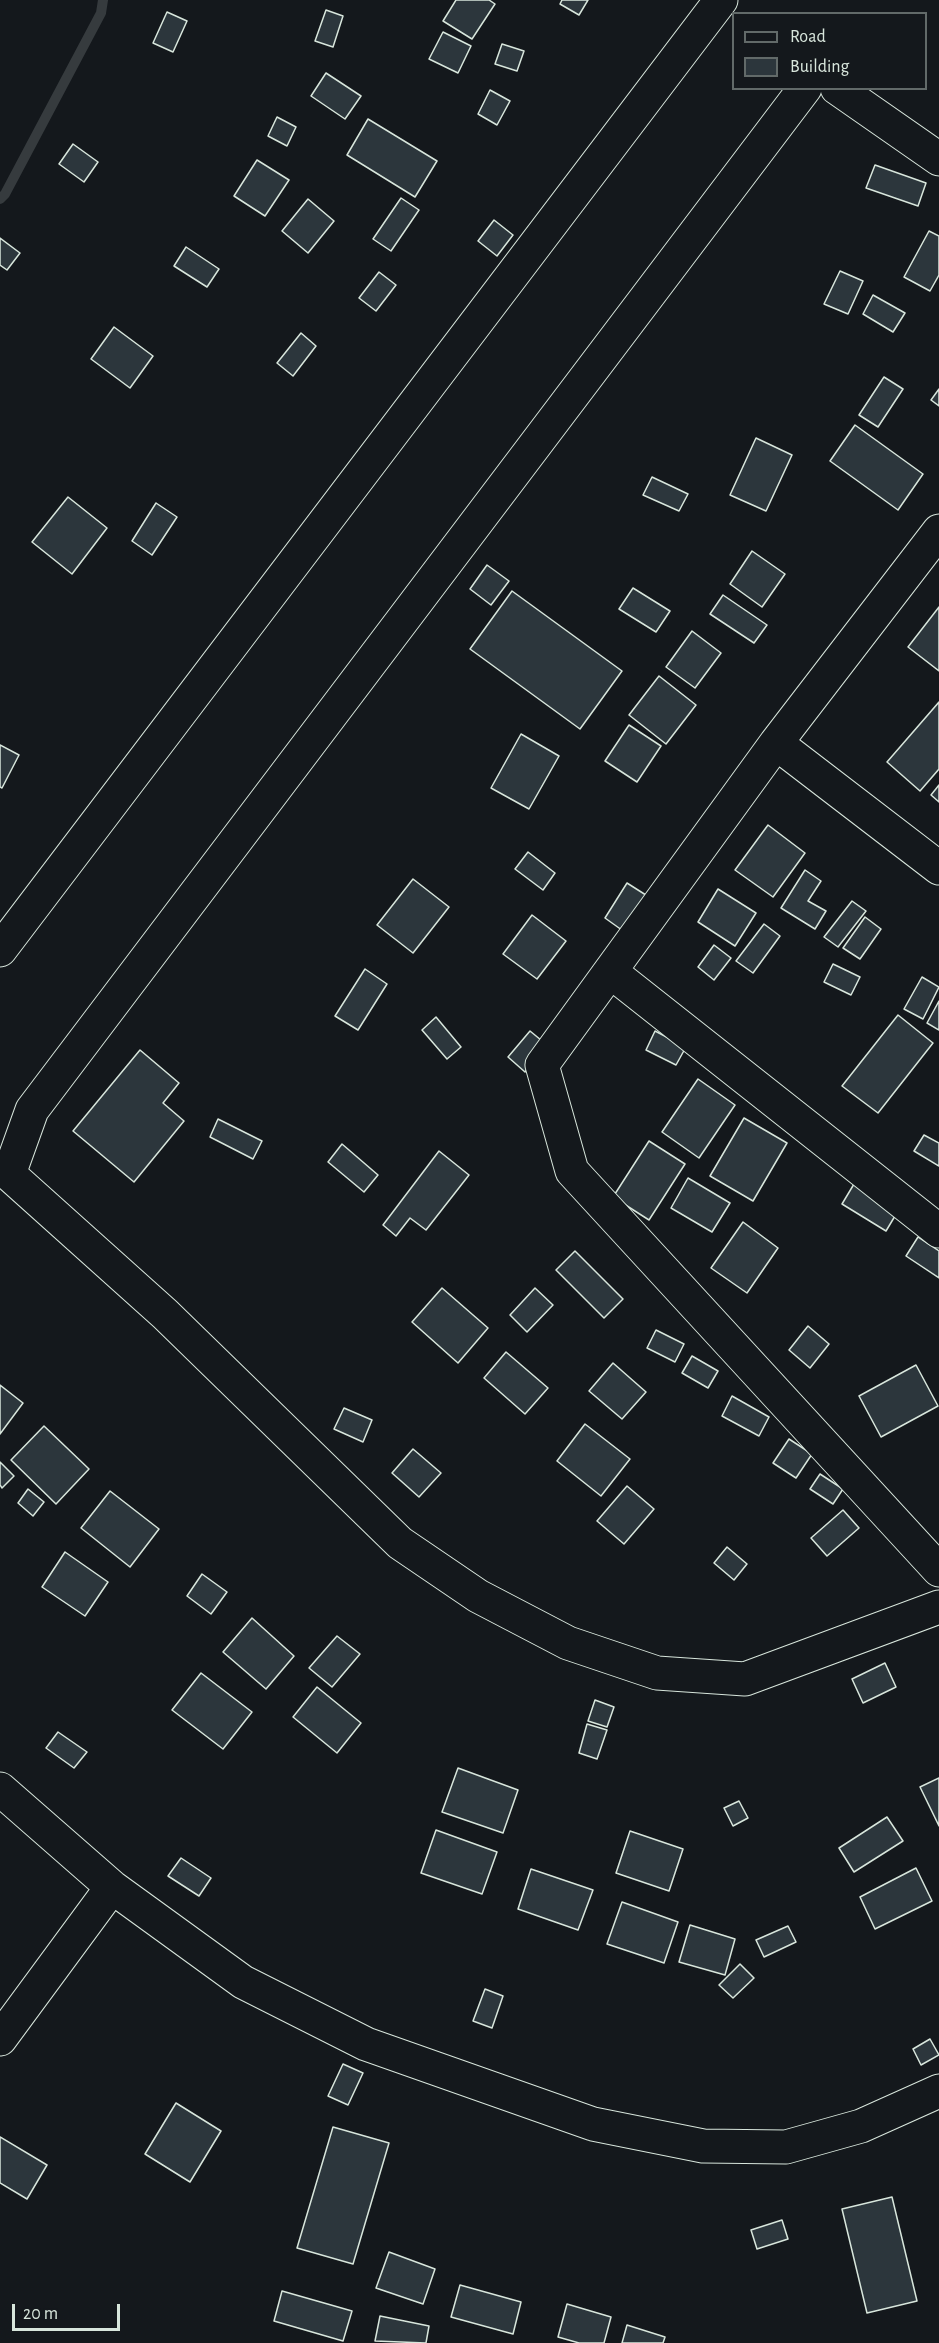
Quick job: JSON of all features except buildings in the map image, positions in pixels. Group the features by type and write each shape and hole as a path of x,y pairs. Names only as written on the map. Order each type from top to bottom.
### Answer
{"street":[{"path":"0,950 726,5"},
{"path":"803,90 32,1110 9,1174 165,1314 400,1543 478,1596 568,1643 657,1673 745,1679 939,1606"},
{"path":"840,90 939,159"},
{"path":"939,531 776,743 542,1065 572,1171 939,1570"},
{"path":"776,743 939,868"},
{"path":"611,972 939,1231"},
{"path":"0,1789 112,1887 243,1982 356,2039 593,2124 703,2146 786,2147 861,2126 939,2091"},
{"path":"0,2039 112,1887"}],"waterway":[{"path":"0,199 5,194 101,13 103,0"}]}
